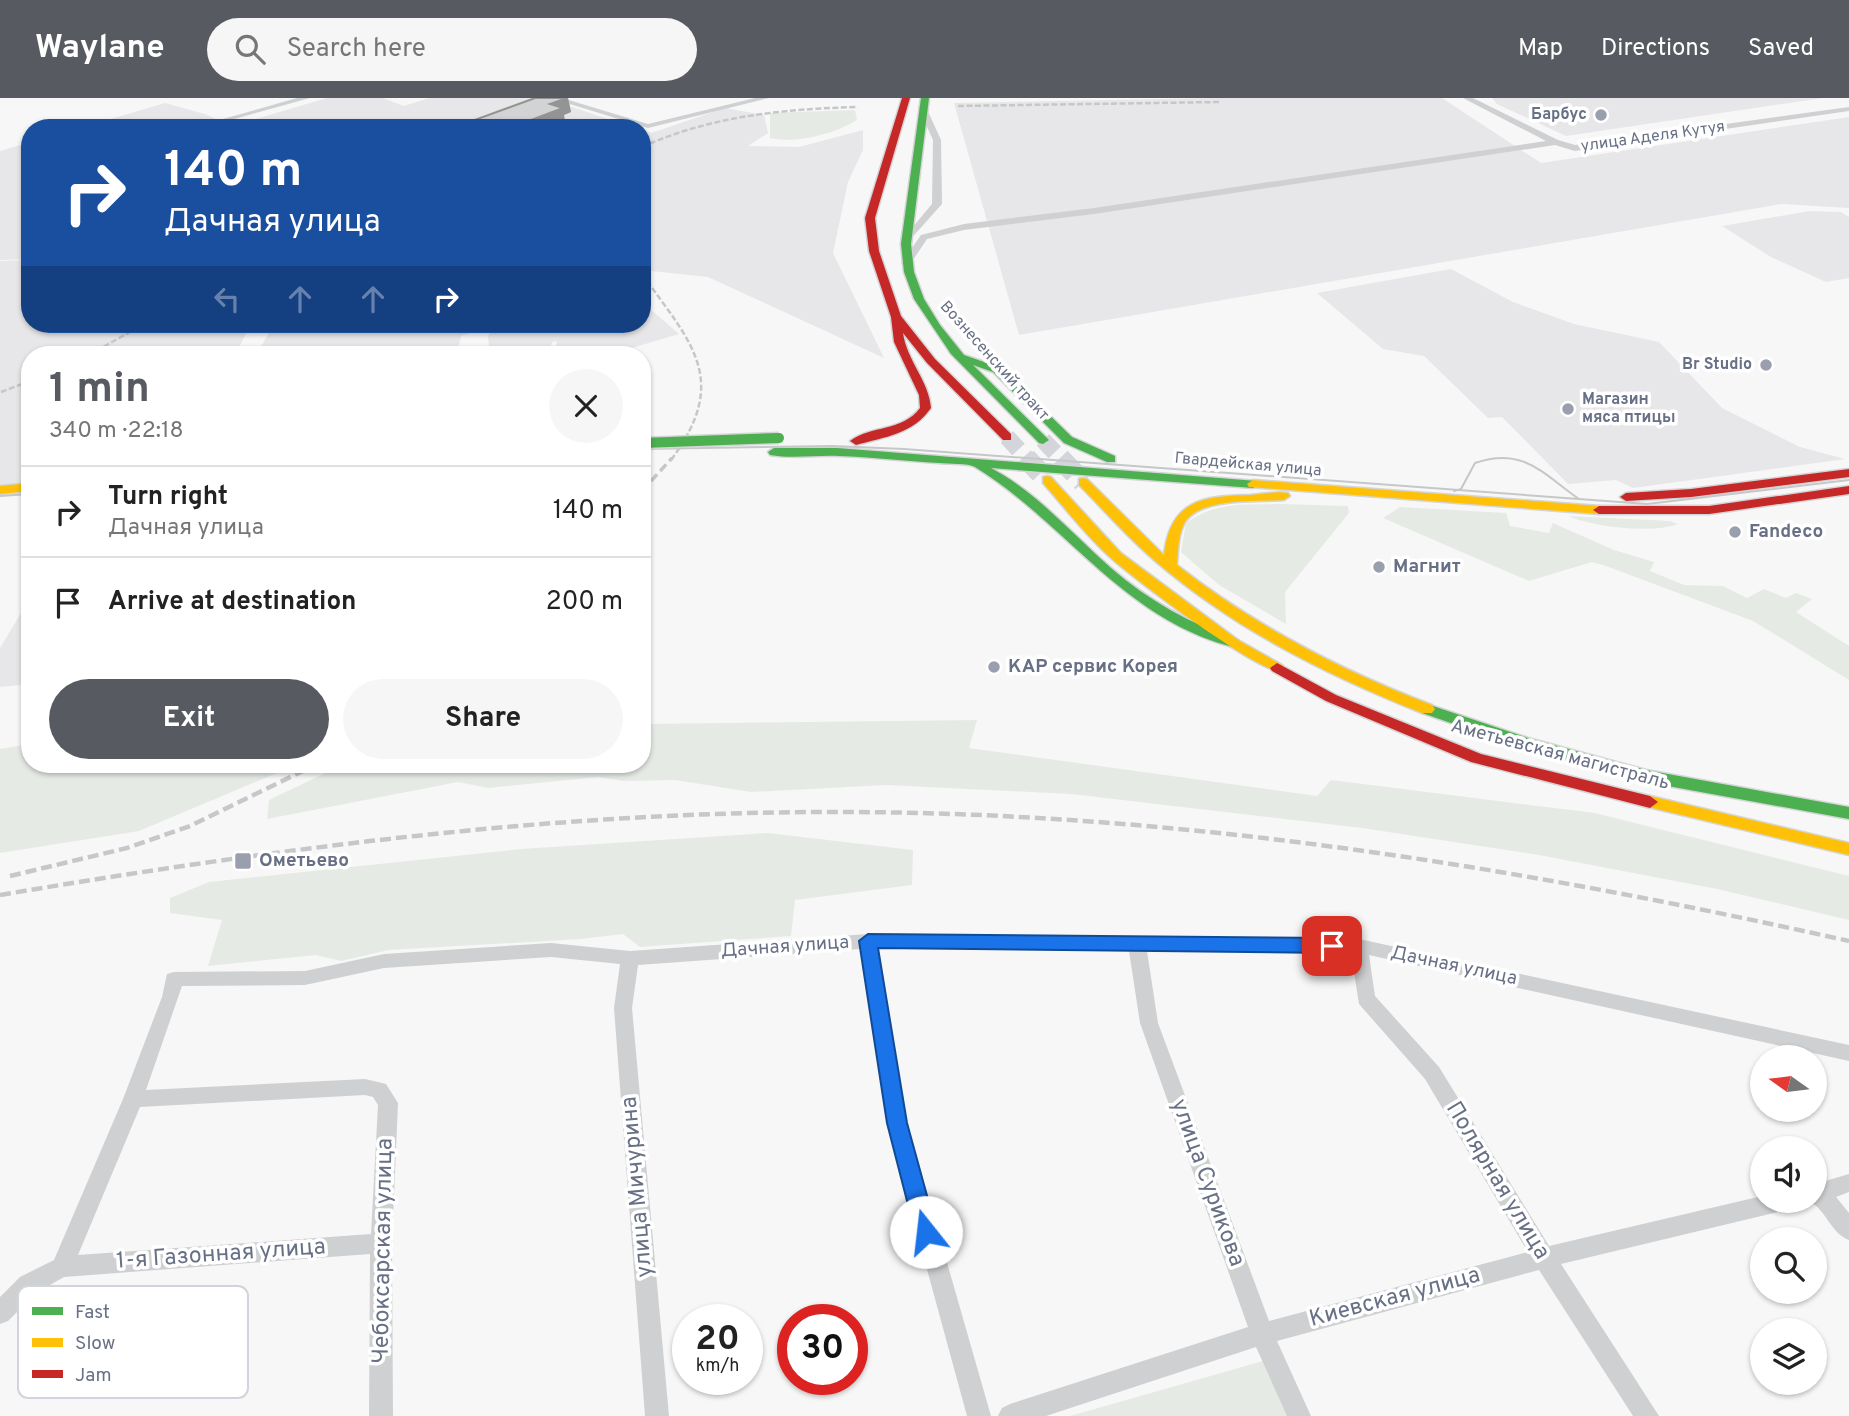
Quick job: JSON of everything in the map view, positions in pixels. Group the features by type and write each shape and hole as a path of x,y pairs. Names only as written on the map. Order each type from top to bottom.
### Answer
{"main road":[{"path":"856,441 911,426 925,412 927,402 917,374 896,335 896,317 874,251 870,218 906,98"},
{"name":"Вознесенский тракт","path":"924,103 906,264 927,317 1043,440"},
{"path":"877,190 884,198 899,201 911,195 916,185"},
{"path":"870,218 892,207 906,212 912,220"},
{"path":"896,317 931,361 1007,437"},
{"path":"965,358 998,370 1068,440 1111,459"},
{"name":"Гвардейская улица","path":"651,455 856,441 1631,497 1691,493 1847,475"},
{"name":"Гвардейская улица","path":"651,443 776,445 837,452 1659,513 1709,510 1849,490"},
{"path":"968,462 996,473 1021,488 1094,559 1151,606 1185,626 1233,643"},
{"name":"Аметьевская магистраль","path":"1047,480 1116,556 1233,643 1331,698 1477,758 1574,785 1849,849"},
{"name":"Аметьевская магистраль","path":"1083,482 1170,565 1220,604 1337,673 1456,720 1647,776 1849,813"},
{"path":"0,490 21,488"},
{"path":"1170,565 1169,530 1185,511 1201,503 1272,498 1322,488"},
{"path":"0,505 21,503"}],"street":[{"path":"228,119 306,98"},
{"path":"554,98 624,119"},
{"path":"651,125 765,98"},
{"name":"улица Аделя Кутуя","path":"1466,98 1555,142 1579,148 1849,109"},
{"path":"924,103 937,141 941,212 952,226 1094,211 1555,142"},
{"path":"907,240 941,212"},
{"path":"906,264 923,237 964,226"},
{"path":"868,941 900,1135 979,1416"},
{"name":"Дачная улица","path":"133,1099 171,998 174,979 200,981 305,978 384,961 551,950 630,958 868,941 1359,946 1849,1053"},
{"name":"улица Сурикова","path":"1137,943 1149,1023 1262,1334 1299,1416"},
{"name":"Полярная улица","path":"1359,946 1366,999 1433,1073 1544,1258 1647,1416"},
{"name":"улица Мичурина","path":"630,958 623,1008 657,1416"},
{"name":"Чебоксарская улица","path":"133,1099 365,1087 379,1090 388,1103 381,1243 381,1416"},
{"path":"62,1267 133,1099"},
{"path":"1827,1190 1849,1183"},
{"path":"1827,1204 1849,1230"},
{"name":"Киевская улица","path":"1010,1416 1262,1334 1544,1258 1750,1209"},
{"name":"1-я Газонная улица","path":"28,1286 62,1267 381,1243"},
{"name":"1-я Газонная улица","path":"0,1313 18,1296"}],"shaded area":[{"path":"327,98 383,98 404,106 429,98 545,98 608,119 256,119"},
{"path":"1213,98 1442,98 1541,163 1849,117 1849,208 1782,204 1019,335 954,103"},
{"path":"1492,98 1823,98 1566,136 1497,104"},
{"path":"165,103 216,119 111,119"},
{"path":"725,108 764,115 768,133 748,146 799,147 863,130 863,150 848,182 833,253 884,358 708,277 651,271 651,133"},
{"path":"855,110 857,120 826,133 803,139 770,138 770,113"},
{"path":"21,145 21,259 0,260 0,151"},
{"path":"1810,211 1841,212 1849,217 1849,278 1826,282 1771,257 1722,226"},
{"path":"21,260 21,333 246,333 240,346 21,346 21,485 0,486 0,261"},
{"path":"1451,269 1513,302 1574,324 1659,342 1722,408 1800,447 1845,459 1633,488 1616,480 1568,484 1502,417 1488,418 1424,356 1383,349 1317,293"},
{"path":"651,310 679,334 638,346 556,346 557,341 552,342 551,346 489,346 490,333 651,333"},
{"path":"269,333 470,333 461,336 459,346 261,346"},
{"path":"1231,506 1348,506 1349,513 1285,592 1286,624 1219,585 1181,552 1186,523 1198,516"},
{"path":"1400,507 1506,513 1510,526 1549,533 1553,523 1614,550 1654,562 1650,571 1684,585 1723,586 1747,598 1764,589 1786,598 1796,593 1812,599 1796,612 1849,646 1849,680 1753,621 1606,566 1592,562 1529,581 1383,518"},
{"path":"1568,516 1670,521 1678,524 1653,529 1623,528"},
{"path":"21,613 21,685 0,687 0,648"},
{"path":"977,720 969,748 1317,796 1331,780 1595,813 1849,876 1849,920 1717,889 1539,855 1362,828 1071,794 886,785 751,792 675,780 623,781 598,777 488,788 458,782 267,819 269,800 325,773 651,773 651,724"},
{"path":"21,746 21,773 277,773 139,831 0,853 0,749"},
{"path":"768,833 913,850 912,885 795,900 791,936 640,947 623,934 581,939 389,950 341,961 316,955 208,966 222,920 170,913 170,898 209,882 521,849"},
{"path":"1263,1361 1288,1416 1070,1416"}],"building":[{"path":"535,98 567,98 550,104 563,108 534,119 477,119"}],"tunnel":[{"path":"1007,437 1028,460"},
{"path":"1043,440 1062,460"},
{"path":"1026,458 1047,480"},
{"path":"1060,458 1083,482"}],"tram line":[{"path":"651,449 832,446 904,449 1458,490"},
{"path":"1458,490 1461,489 1475,463 1506,458 1532,465 1579,499"},
{"path":"1579,499 1647,504 1849,480"},
{"path":"1458,490 1579,499"},
{"path":"0,496 21,495"}],"railway":[{"path":"958,106 1219,102"},
{"path":"651,143 694,128 748,116 858,107"},
{"path":"651,286 689,342 697,362 701,384 699,406 689,432 671,460"},
{"path":"105,346 128,333"},
{"path":"1,392 21,384"},
{"path":"651,481 672,458"},
{"path":"10,876 127,848 190,826 299,773"},
{"path":"0,895 309,849 516,826 725,814 958,814 1087,821 1342,848 1596,889 1849,941"}],"traffic: fast":[{"path":"925,98 906,244 909,272 919,299 955,352 1043,440"},
{"path":"965,358 997,370 1068,440 1111,459"},
{"path":"651,443 779,438"},
{"path":"774,452 837,452 1253,484"},
{"path":"981,467 1026,496 1140,598 1175,619 1233,643"},
{"path":"1427,709 1523,742 1646,776 1849,813"}],"traffic: slow":[{"path":"1047,480 1116,556 1233,643 1277,668"},
{"path":"1083,482 1159,557 1230,611 1293,649 1359,681 1427,709"},
{"path":"1253,484 1599,510"},
{"path":"0,490 21,488"},
{"path":"1170,565 1172,539 1179,521 1190,510 1204,503 1222,500 1284,496"},
{"path":"1650,802 1849,849"}],"traffic: jam":[{"path":"906,98 870,218 874,251 896,317 931,361 1007,437"},
{"path":"856,441 895,430 917,420 926,408 924,395 899,342 896,317"},
{"path":"1626,497 1691,493 1849,473"},
{"path":"1599,510 1709,510 1849,490"},
{"path":"1277,668 1331,698 1477,758 1650,802"}],"place":[{"name":"Барбус","path":"1601,115"},
{"name":"Br Studio","path":"1766,365"},
{"name":"Магазин мяса птицы","path":"1568,409"},
{"name":"Fandeco","path":"1735,532"},
{"name":"Магнит","path":"1379,567"},
{"name":"КАР сервис Корея","path":"994,667"},
{"name":"Ометьево","path":"243,861"}],"route":[{"path":"926,1232 897,1123 868,941 1332,946"}]}
